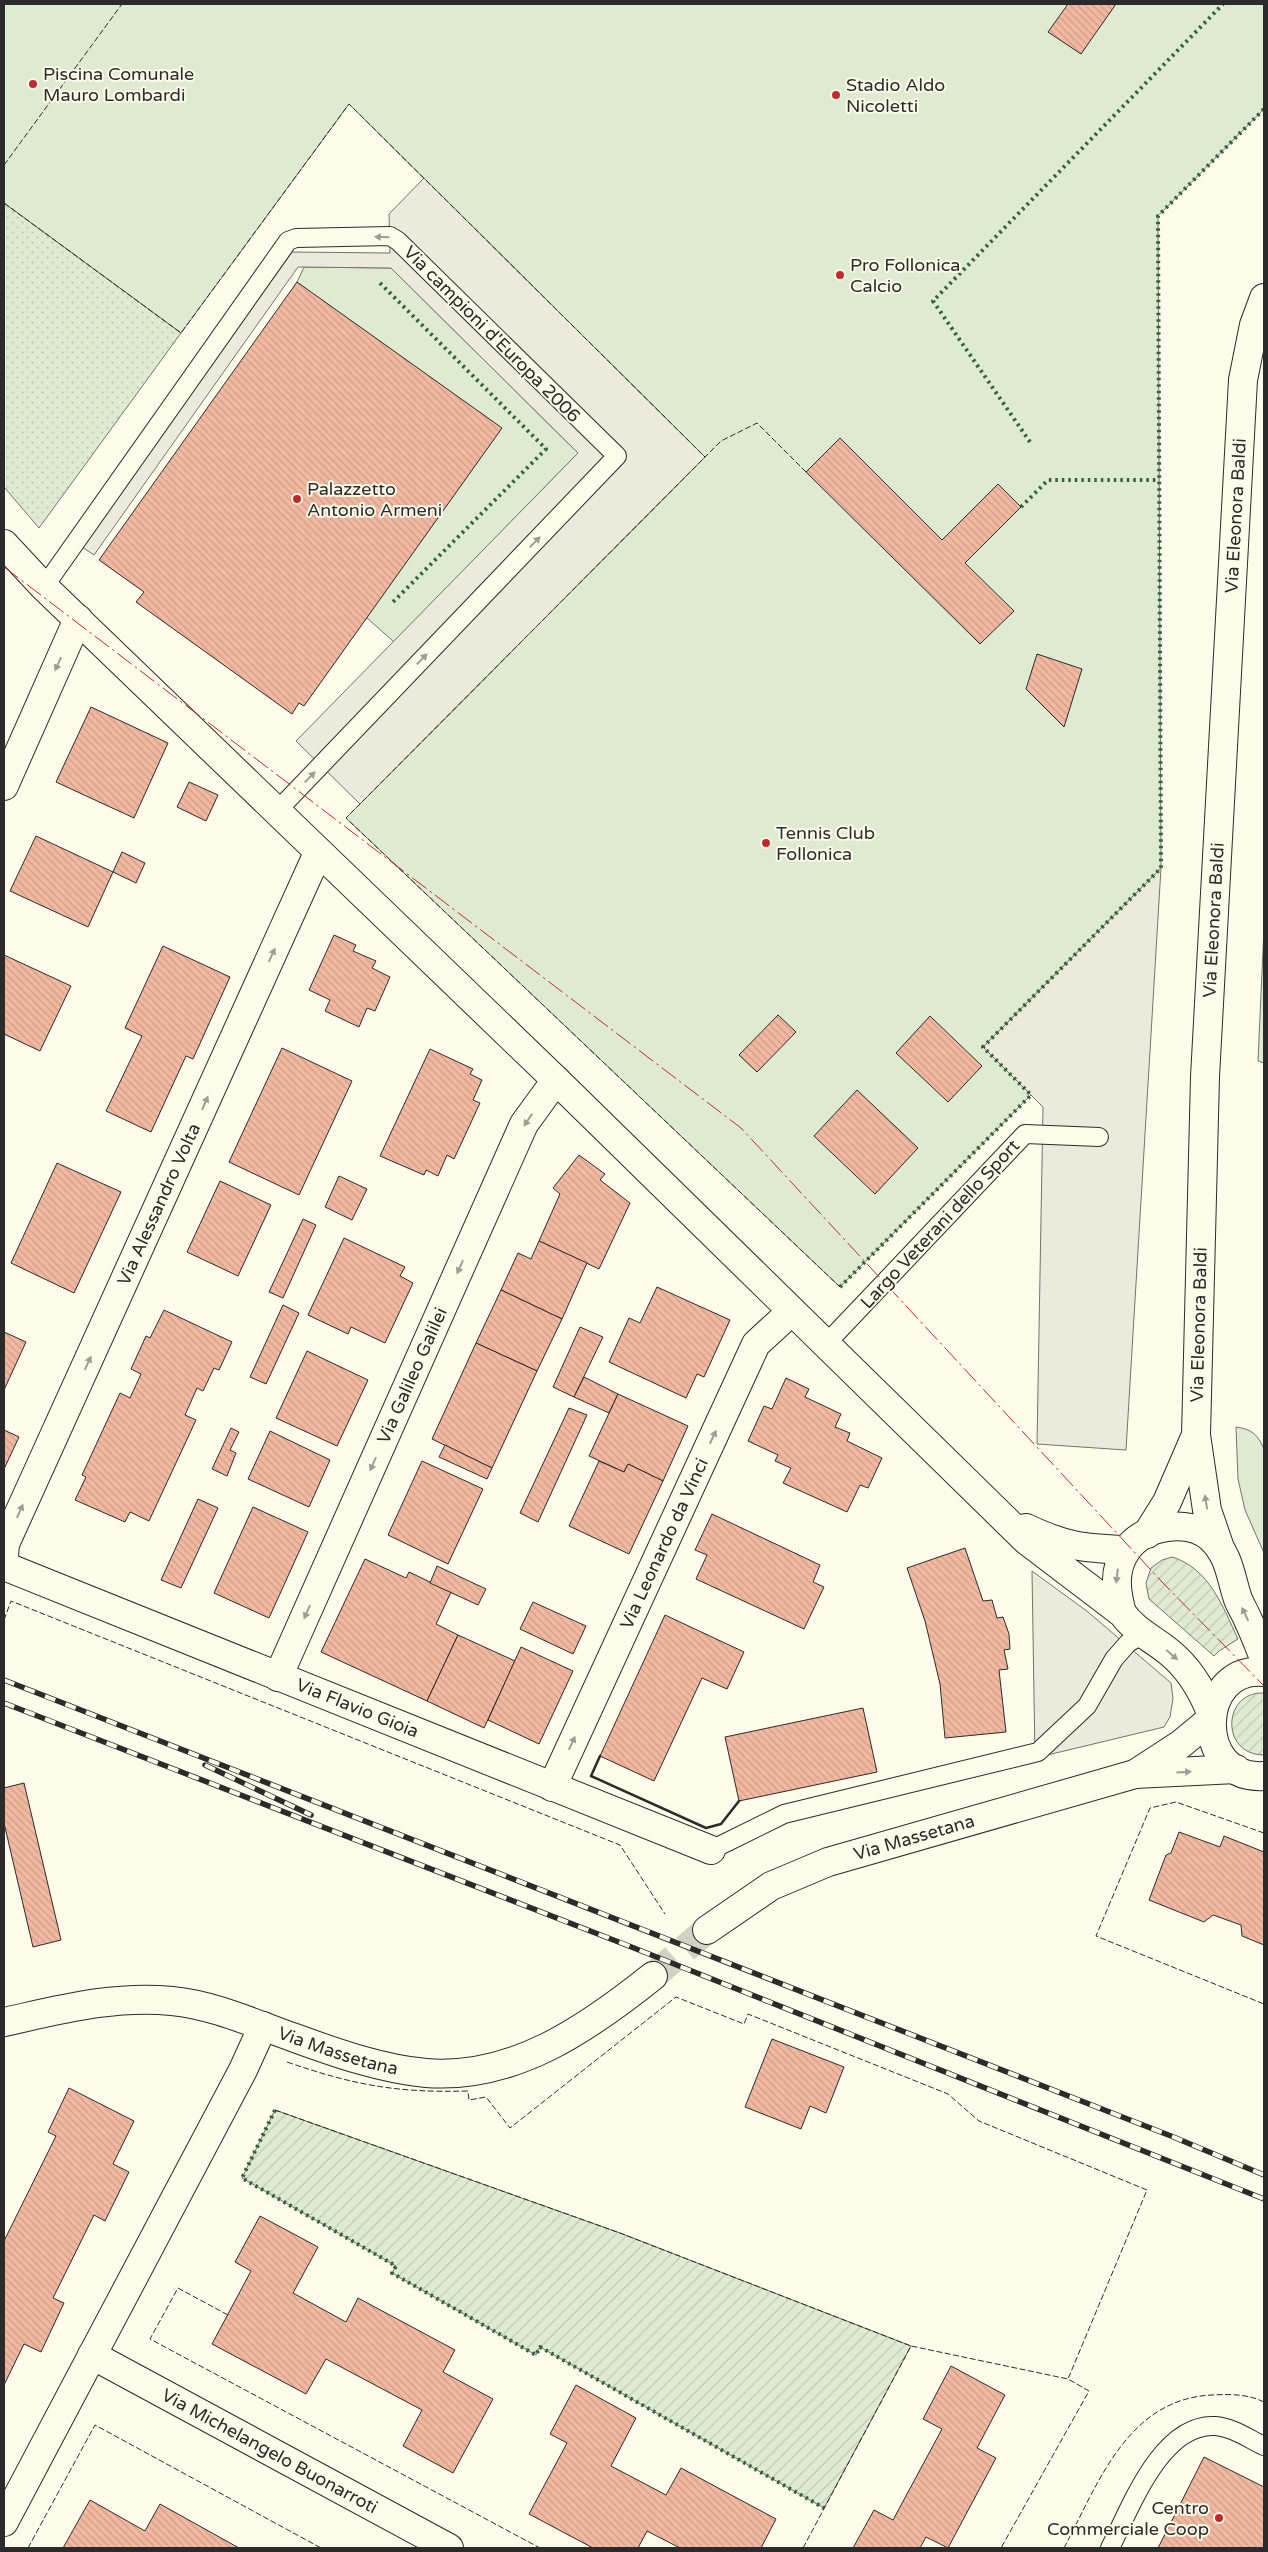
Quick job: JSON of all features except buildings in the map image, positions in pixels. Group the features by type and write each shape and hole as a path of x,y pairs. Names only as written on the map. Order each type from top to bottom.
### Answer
{"street":[{"name":"Via Eleonora Baldi","path":"1148,1534 1167,1502 1196,1435 1205,1077 1243,380 1254,324 1264,298"},
{"path":"4,544 44,587 318,853 556,1080 1026,1540 1122,1613 1131,1626 1142,1635 1168,1651 1184,1667 1202,1692 1211,1716"},
{"path":"4,786 78,619"},
{"name":"Via Alessandro Volta","path":"4,1556 5,1544 318,853"},
{"name":"Via Galileo Galilei","path":"278,1677 524,1124 556,1080"},
{"name":"Via Leonardo da Vinci","path":"552,1788 756,1344 791,1312"},
{"path":"1196,1435 1207,1510 1220,1548 1229,1564 1237,1596 1264,1658"},
{"path":"1000,1515 1055,1541 1080,1548 1126,1550"},
{"path":"1122,1613 1116,1582 1118,1566 1126,1550 1137,1539 1167,1527 1197,1529 1212,1539 1220,1548"},
{"name":"Via Flavio Gioia","path":"4,1566 552,1788 711,1850"},
{"name":"Via Massetana","path":"1256,1776 1223,1758 1214,1745 1211,1716 1218,1697 1229,1683 1244,1675 1264,1672"},
{"name":"Via Massetana","path":"1135,1774 1181,1744 1211,1716"},
{"name":"Via Massetana","path":"706,1930 771,1886 828,1862 1135,1774 1256,1776"},
{"name":"Via Massetana","path":"4,2022 103,2001 138,1999 173,2001 197,2006 263,2026 390,2067 427,2073 468,2072 500,2066 560,2042 589,2024 653,1976"},
{"path":"4,2522 243,2070 263,2026"},
{"name":"Via Michelangelo Buonarroti","path":"92,2355 450,2548"}],"lane":[{"name":"Via campioni d'Europa 2006","path":"44,587 288,241 296,238 390,236 406,248 617,456 276,812"},
{"name":"Largo Veterani dello Sport","path":"825,1345 1025,1134 1099,1137"},
{"path":"711,1850 784,1814 1038,1752 1071,1724 1087,1706 1114,1658 1128,1643 1142,1635"},
{"path":"1110,2548 1152,2466 1165,2450 1181,2437 1196,2429 1214,2426 1228,2428 1264,2446"}],"green space":[{"path":"4,4 1264,4 1264,109 1158,216 1161,868 983,1047 1031,1095 840,1287 346,818 705,457 349,104 181,333 4,203"},
{"path":"4,203 181,333 39,528 4,487"},
{"path":"304,267 391,268 578,453 394,642 366,617 297,282"},
{"path":"1264,928 1264,1063 1258,1061"},
{"path":"1236,1427 1246,1429 1254,1434 1264,1449 1264,1553 1245,1510 1238,1479"},
{"path":"1172,1557 1185,1562 1205,1579 1220,1602 1238,1639 1214,1656 1149,1599 1146,1583 1151,1568 1162,1560"},
{"path":"1264,1693 1264,1755 1250,1752 1240,1745 1234,1735 1232,1723 1234,1712 1240,1702 1250,1695"},
{"path":"275,2110 620,2233 911,2346 824,2508 540,2347 536,2355 392,2273 396,2266 242,2178"}],"shaded area":[{"path":"424,178 705,457 360,804 296,741 578,453 391,268 298,267 94,555 82,547 292,252 390,253 389,214"},
{"path":"1161,868 1126,1450 1037,1444 1043,1107 983,1047"},
{"path":"1032,1571 1088,1612 1171,1683 1173,1698 1170,1717 1164,1727 1035,1758"}],"tunnel":[{"path":"653,1976 707,1930"}],"railway":[{"path":"4,1680 1171,2136 1264,2175"},
{"path":"4,1703 634,1948 1264,2199"},
{"path":"205,1765 311,1815"}],"hedge":[{"path":"1030,442 933,301 1223,4"},
{"path":"840,1287 1031,1095 983,1047 1161,868 1158,216 1264,109"},
{"path":"380,283 546,449 393,602"},
{"path":"1021,507 1048,480 1159,480"},
{"path":"275,2110 242,2178 396,2266 392,2273 536,2355 540,2347 824,2508"}],"fence":[{"path":"4,165 122,4"},
{"path":"4,203 181,333 349,104 705,457"},
{"path":"806,472 757,423 721,441 346,818 840,1287"},
{"path":"4,1620 11,1601 620,1845 665,1914"},
{"path":"1264,1833 1176,1802 1150,1808 1096,1936 1264,2004"},
{"path":"287,2062 333,2077 376,2086 419,2091 468,2091 469,2100 486,2097 510,2128 676,1997 744,2024 748,2014 948,2094 979,2121 1147,2190 1068,2379 1089,2391 1001,2548"},
{"path":"275,2110 620,2233 911,2346"},
{"path":"228,2315 178,2288 150,2339 540,2548"},
{"path":"803,2548 911,2346 1068,2379"},
{"path":"1064,2548 1103,2473 1119,2449 1137,2428 1158,2412 1183,2400 1212,2395 1239,2395 1252,2397 1264,2402"},
{"path":"28,2548 95,2425 321,2548"}],"wall":[{"path":"600,1756 591,1776 706,1828 721,1824 739,1801"}],"power":[{"path":"4,567 741,1128 1163,1583 1264,1686"}],"place":[{"name":"Piscina Comunale Mauro Lombardi","path":"33,84"},
{"name":"Stadio Aldo Nicoletti","path":"836,95"},
{"name":"Pro Follonica Calcio","path":"840,275"},
{"name":"Palazzetto Antonio Armeni","path":"297,499"},
{"name":"Tennis Club Follonica","path":"766,843"},
{"name":"Centro Commerciale Coop","path":"1219,2518"}]}
